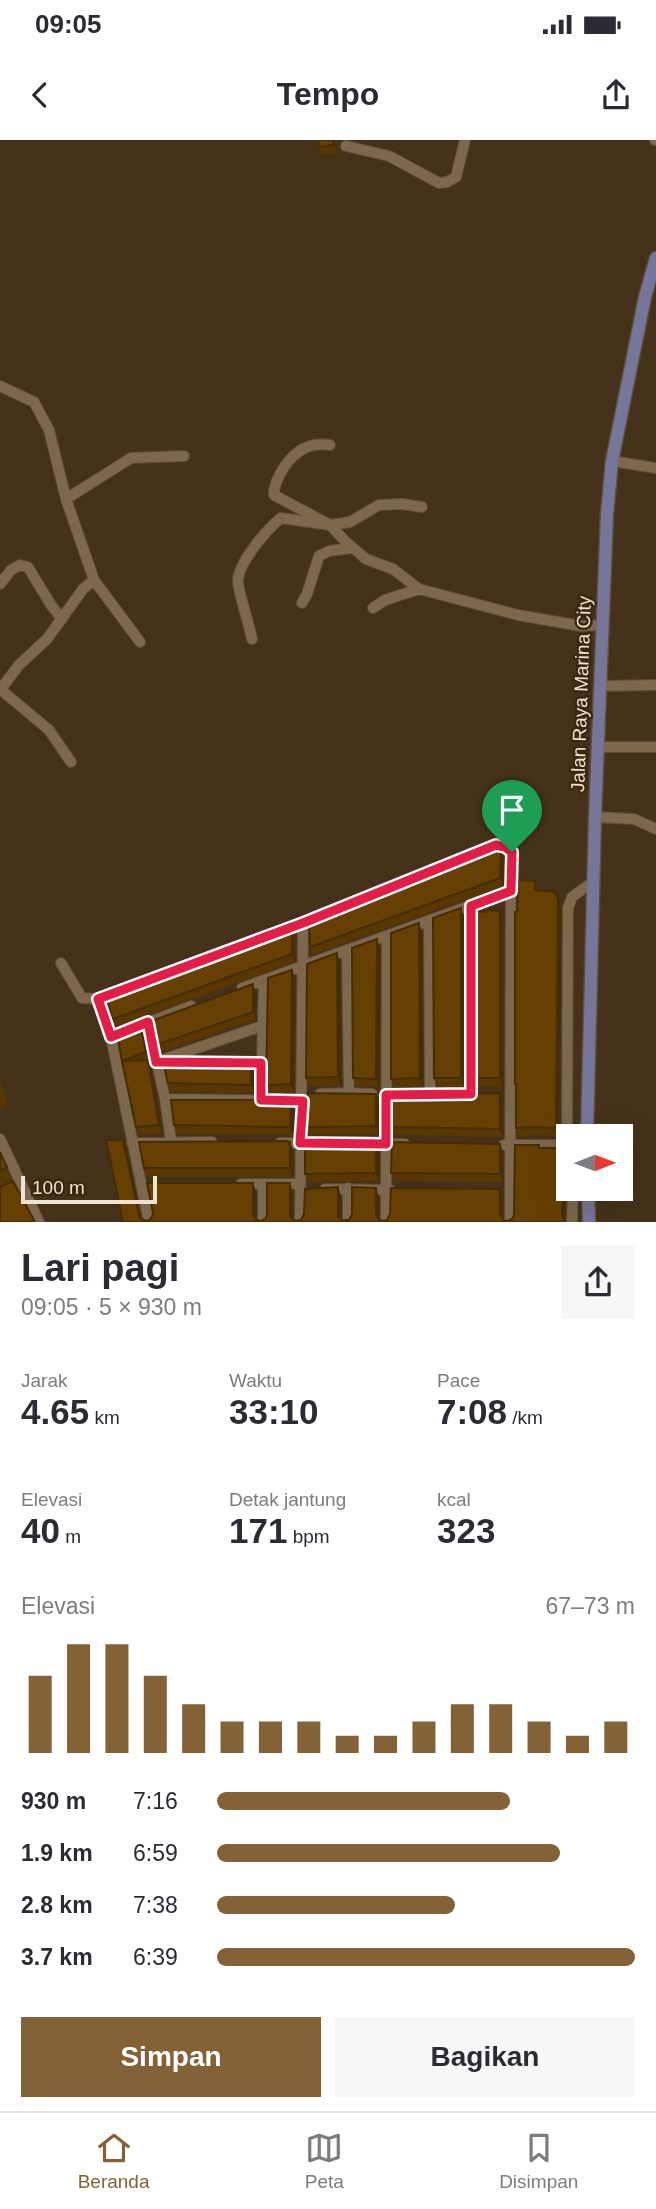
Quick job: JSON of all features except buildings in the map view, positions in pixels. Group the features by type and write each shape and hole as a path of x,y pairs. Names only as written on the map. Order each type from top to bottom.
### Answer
{"main road":[{"name":"Jalan Raya Marina City","path":"587,1124 595,817 607,514 612,461 645,297 656,258"},
{"path":"588,1201 589,1222"}],"street":[{"path":"346,146 389,156 439,183 447,183 456,177 465,140"},
{"path":"0,386 34,402 50,430 66,499 94,580 140,642"},
{"path":"330,445 320,443 307,446 293,455 273,490 276,498 330,525 366,559 393,569 419,589 518,615 581,626 602,625"},
{"path":"66,499 131,458 184,456"},
{"path":"612,461 656,468"},
{"path":"252,639 238,581 243,566 255,547 281,518 330,525 350,522 379,506 402,504 422,507"},
{"path":"302,603 319,556 329,551 352,548"},
{"path":"0,584 11,570 20,565 29,567 62,619"},
{"path":"71,762 49,730 0,690 19,665 47,639 83,589 94,580"},
{"path":"373,608 385,600 419,589"},
{"path":"601,686 656,685"},
{"path":"599,747 656,747"},
{"path":"595,817 634,819 656,829"},
{"path":"393,887 496,845 512,852 510,1222"},
{"path":"567,1124 568,908 572,897 594,881"},
{"path":"225,994 511,891"},
{"path":"471,906 471,1094"},
{"path":"270,935 329,912"},
{"path":"429,921 430,1094"},
{"path":"300,1222 303,923"},
{"path":"386,1222 387,936"},
{"path":"347,950 349,1093"},
{"path":"61,963 82,998 98,999 123,989"},
{"path":"261,1100 264,980"},
{"path":"98,999 111,1037 149,1222"},
{"path":"111,1037 200,1003"},
{"path":"148,1022 171,1141"},
{"path":"157,1061 262,1026"},
{"path":"157,1061 196,1062"},
{"path":"248,1063 261,1063"},
{"path":"165,1099 261,1100 349,1093 399,1095"},
{"path":"412,1095 444,1094"},
{"path":"457,1094 484,1094"},
{"path":"497,1094 510,1094"},
{"path":"0,1139 4,1159 23,1186 39,1222"},
{"path":"132,1143 223,1142"},
{"path":"274,1143 325,1143"},
{"path":"349,1144 413,1144"},
{"path":"496,1145 556,1145"},
{"path":"141,1184 154,1184"},
{"path":"236,1184 400,1190"},
{"path":"262,1222 263,1184"},
{"path":"11,1193 23,1186"},
{"path":"348,1188 348,1222"},
{"path":"496,1190 510,1190"},
{"path":"572,1222 573,1201"}],"route":[{"path":"496,845 512,852 511,891 471,906 471,1094 386,1095 386,1144 300,1143 303,1101 261,1100 261,1063 156,1062 148,1022 111,1037 98,999 303,923 496,845"}]}
